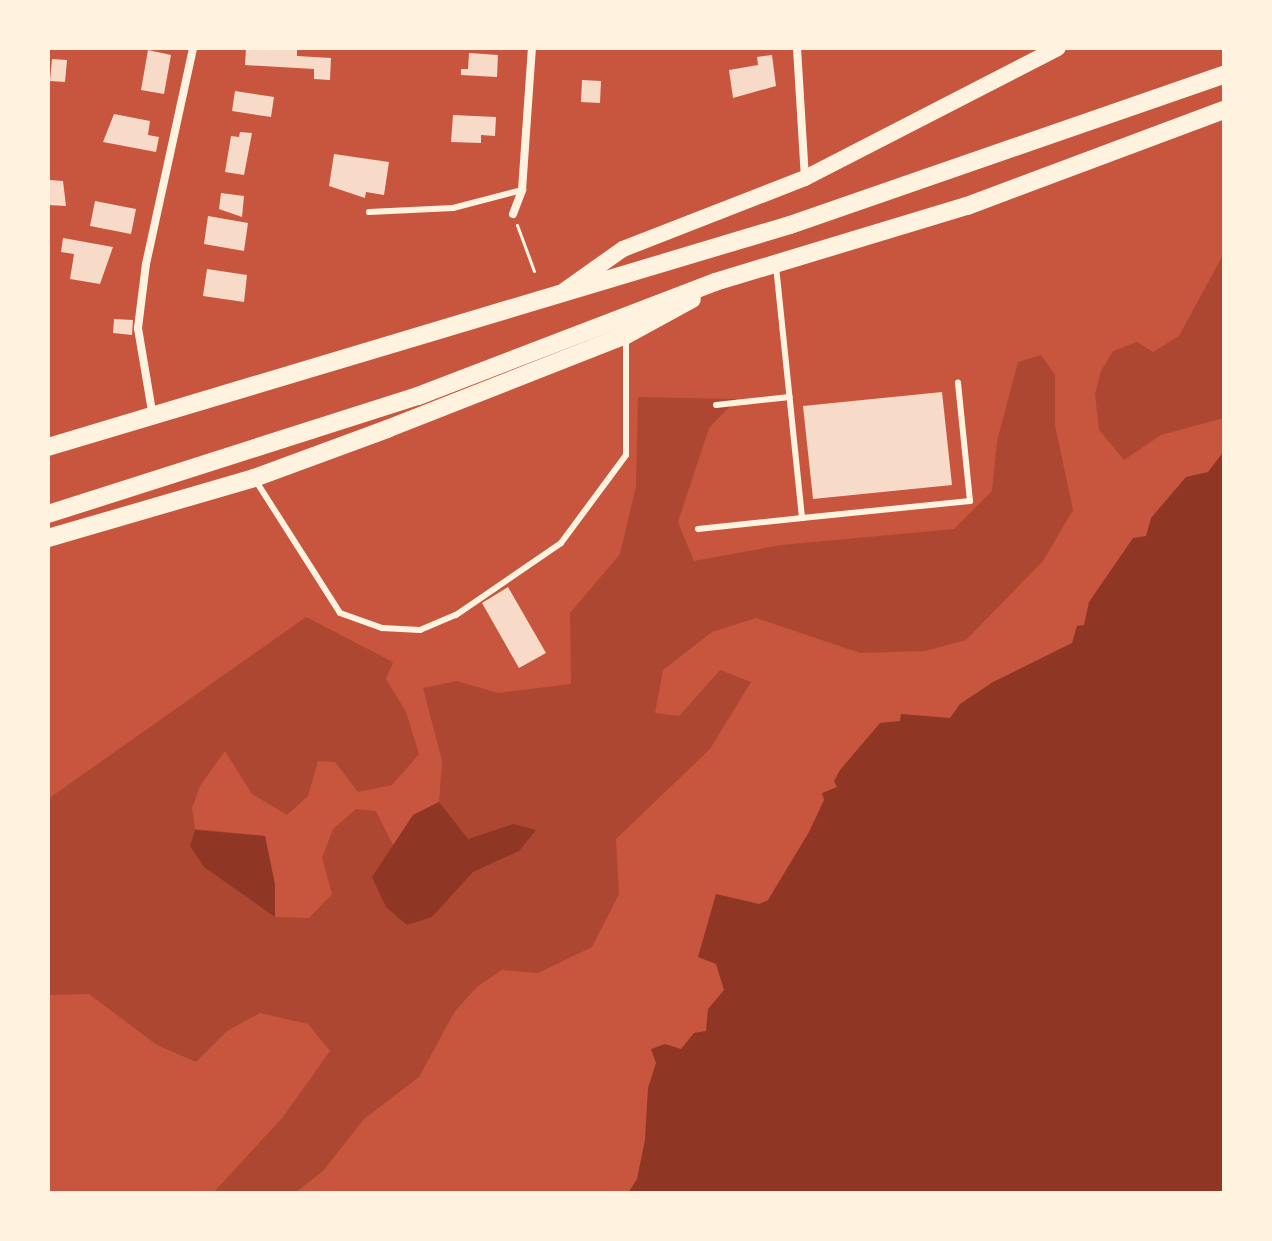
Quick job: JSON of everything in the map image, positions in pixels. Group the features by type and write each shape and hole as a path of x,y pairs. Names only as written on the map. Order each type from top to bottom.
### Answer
{"main road":[{"path":"564,291 623,249 805,178 1058,48"},
{"path":"48,447 790,225 1224,75"},
{"path":"52,513 418,396 715,282 967,206 1224,110"},
{"path":"48,538 254,478 626,335 670,315 715,282"}],"street":[{"path":"153,418 138,328 146,264 193,48"},
{"path":"513,214 522,190 532,48"},
{"path":"797,48 805,178"}],"lane":[{"path":"369,212 453,208 522,190"},
{"path":"776,266 802,518"},
{"path":"254,478 340,613 382,628 420,630 456,615 561,543 626,455 626,335"},
{"path":"698,529 970,501 958,383"},
{"path":"716,405 790,397"}],"path":[{"path":"513,214 534,271"}],"shaded area":[{"path":"1224,253 1224,418 1161,435 1124,460 1099,430 1095,394 1101,371 1113,351 1137,342 1153,352 1179,336"},
{"path":"1041,355 1055,375 1055,425 1073,510 1043,561 966,640 925,651 860,653 756,618 712,632 663,670 655,713 679,716 720,670 751,682 710,749 616,839 619,894 592,947 538,973 502,970 478,986 455,1011 419,1077 364,1119 323,1171 295,1193 213,1193 283,1117 330,1051 308,1024 260,1013 227,1031 196,1062 157,1045 89,994 48,995 48,799 306,617 393,662 386,679 406,712 419,754 392,785 358,792 335,762 318,761 308,796 287,815 252,794 225,751 200,786 192,808 195,829 265,836 275,885 275,917 309,918 332,894 322,858 333,829 356,809 376,811 394,847 413,815 439,802 442,761 423,688 457,681 498,693 571,684 570,613 620,554 636,486 638,397 737,399 709,428 678,522 694,561 781,545 954,529 992,491 997,441 1018,362"},
{"path":"1224,451 1224,1193 628,1193 637,1179 645,1140 648,1088 656,1063 651,1049 665,1044 681,1049 694,1033 706,1031 708,1009 724,990 716,964 698,957 716,894 759,904 768,900 809,832 824,800 822,793 837,787 834,781 840,770 880,723 900,721 901,714 950,718 960,704 993,682 1072,643 1077,626 1084,625 1089,602 1133,538 1146,536 1151,518 1186,477 1208,472"},
{"path":"439,802 468,839 513,824 536,830 519,851 473,872 432,917 407,925 386,907 372,877 413,815"},
{"path":"195,830 265,836 275,885 275,917 204,867 190,846"}],"building":[{"path":"246,48 297,48 297,56 331,58 330,80 314,79 314,69 245,65"},
{"path":"148,50 171,55 164,94 141,90"},
{"path":"469,53 498,55 497,77 461,75 461,69 468,69"},
{"path":"772,55 776,86 733,98 729,70 758,65 757,57"},
{"path":"52,59 67,60 65,82 50,81"},
{"path":"582,80 601,81 600,103 581,102"},
{"path":"235,91 274,97 271,117 232,111"},
{"path":"114,114 150,121 148,135 159,137 156,152 103,142"},
{"path":"453,115 496,117 495,136 481,135 481,143 451,142"},
{"path":"240,132 252,133 244,175 225,172 231,136 239,137"},
{"path":"334,154 389,162 384,195 366,192 365,198 329,186"},
{"path":"50,180 63,181 66,206 48,205"},
{"path":"221,193 244,196 242,217 219,209"},
{"path":"95,201 136,209 131,234 90,226"},
{"path":"208,216 248,223 244,251 204,244"},
{"path":"63,238 113,247 100,284 70,279 74,254 61,252"},
{"path":"207,269 247,275 244,302 203,296"},
{"path":"114,319 133,320 132,335 113,333"},
{"path":"942,392 952,485 813,499 803,406"},
{"path":"508,587 546,653 519,668 482,603"}]}
